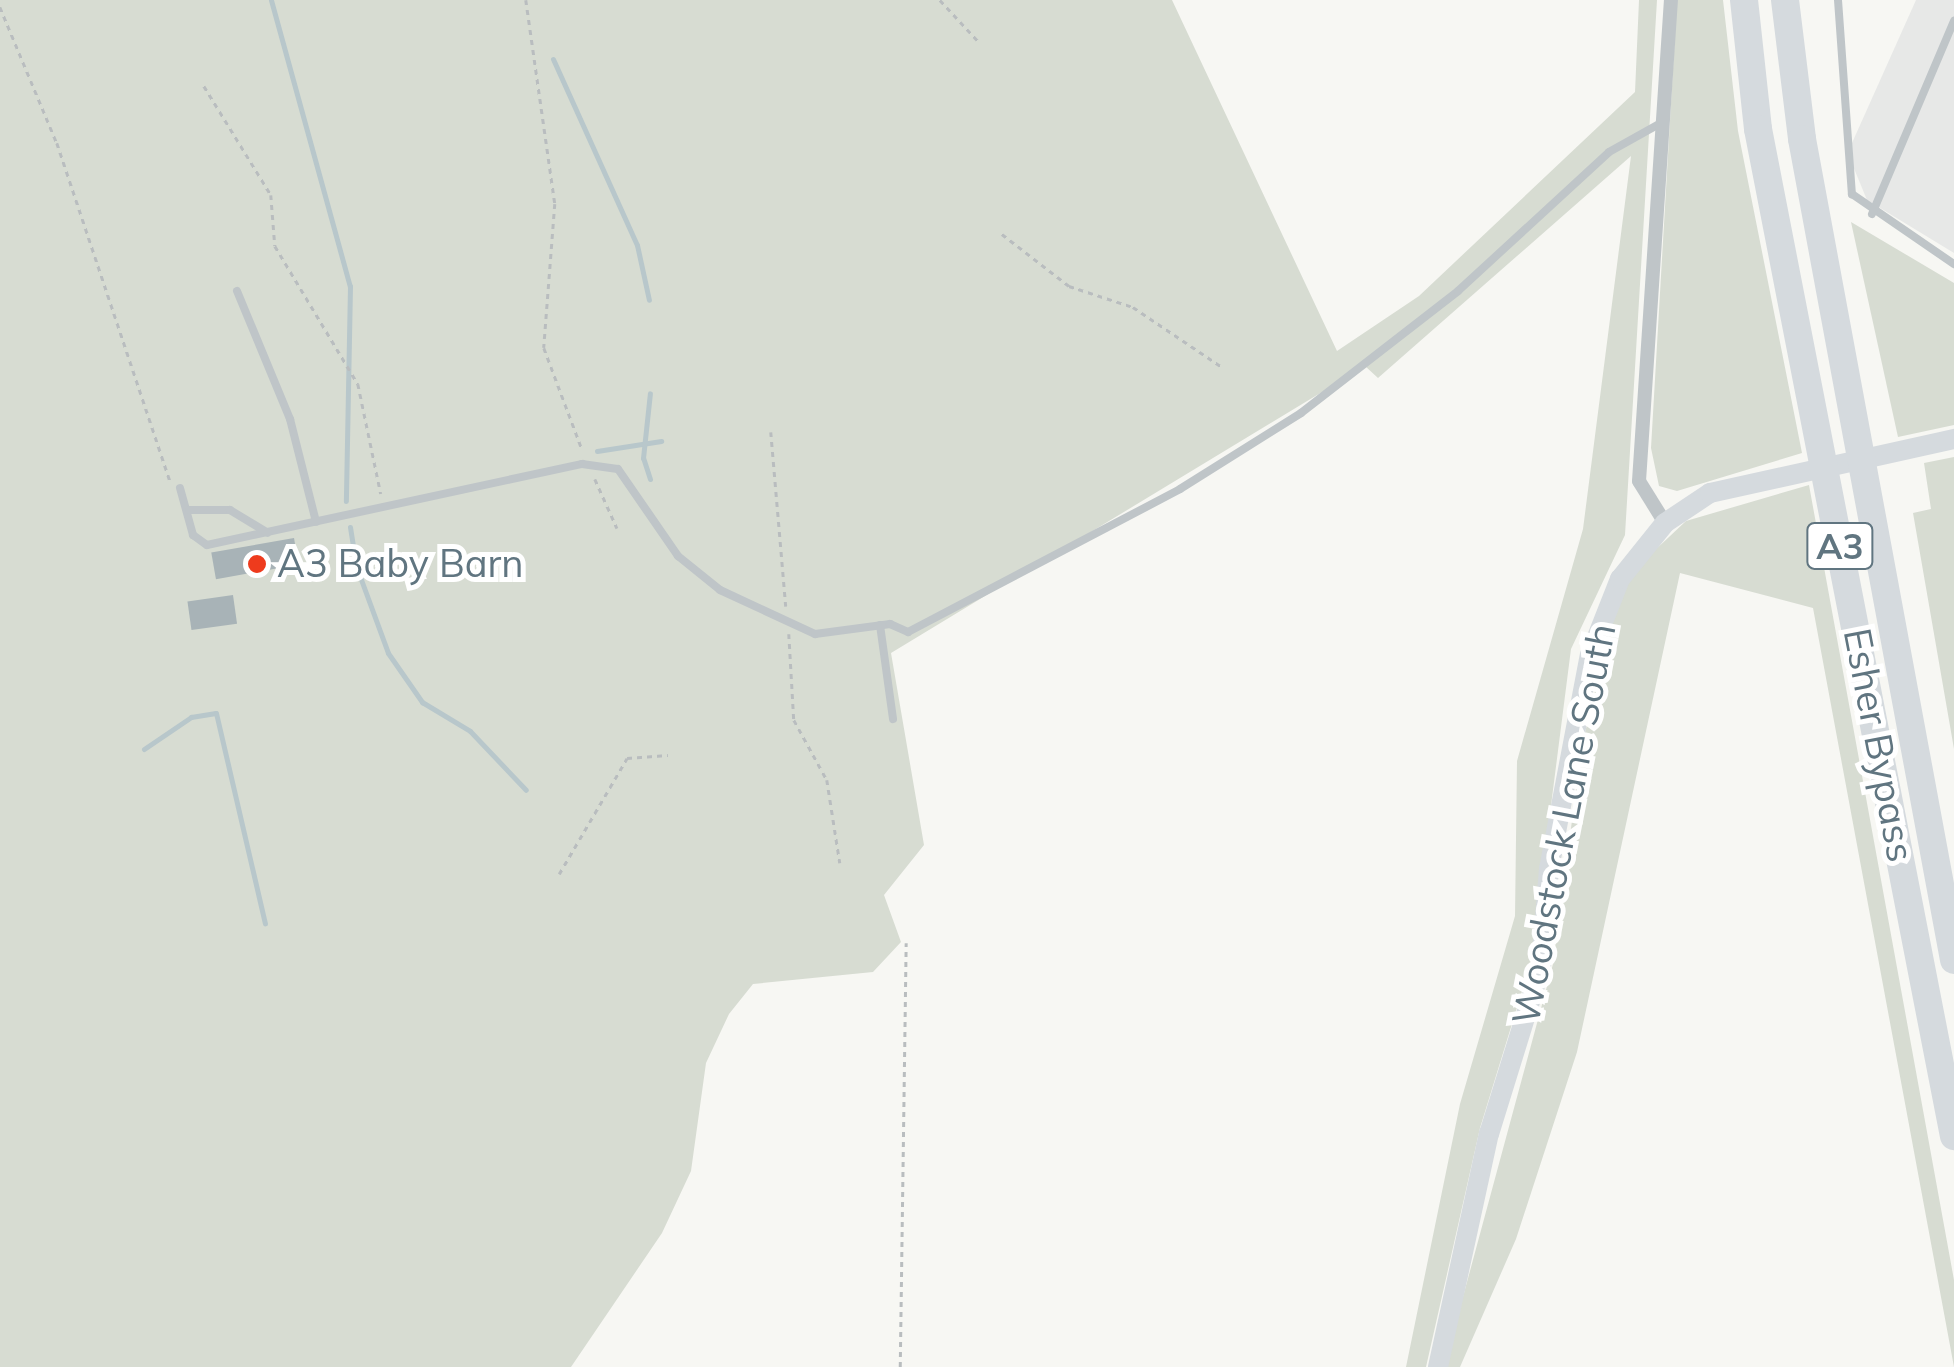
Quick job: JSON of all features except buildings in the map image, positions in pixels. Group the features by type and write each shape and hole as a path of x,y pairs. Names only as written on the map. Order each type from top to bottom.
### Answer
{"highway":[{"name":"Esher Bypass","path":"1744,0 1758,129 1954,1136"},
{"name":"Esher Bypass","path":"1785,0 1802,139 1954,960"}],"street":[{"path":"1665,523 1639,481 1666,121 1671,0"},
{"name":"Woodstock Lane South","path":"1438,1367 1489,1134 1541,966 1548,869 1590,655 1620,579 1665,523 1710,493 1780,471 1954,439"}],"lane":[{"path":"1838,0 1849,179 1872,214 1954,264"},
{"path":"1872,214 1954,20"},
{"path":"180,488 193,535 207,546 582,464 618,469 678,556 788,626 814,634 880,625 918,629 1286,422 1375,360 1609,152 1666,121"},
{"path":"237,291 290,419 316,522"},
{"path":"189,510 230,510 269,534"},
{"path":"880,625 893,719"}],"path":[{"path":"526,0 555,204 544,348 586,458"},
{"path":"940,0 979,42"},
{"path":"0,7 57,143 170,482 180,488"},
{"path":"204,86 271,195 275,246 358,384 370,473 386,505"},
{"path":"1002,234 1069,286 1133,307 1222,368"},
{"path":"772,432 794,720 827,780 840,863"},
{"path":"594,475 617,528"},
{"path":"559,874 627,758 668,755"},
{"path":"900,1367 906,943"}],"shaded area":[{"path":"0,0 1172,0 1337,351 1419,296 1635,92 1639,0 1657,0 1625,535 1571,649 1531,962 1480,1128 1426,1367 1406,1367 1460,1104 1515,916 1517,761 1583,529 1631,156 1378,378 1365,366 891,653 924,845 884,895 901,942 873,972 753,984 729,1014 706,1063 691,1171 662,1233 571,1367 0,1367"},
{"path":"1677,0 1723,0 1738,131 1802,453 1677,491 1659,486 1651,448"},
{"path":"1916,0 1954,0 1954,253 1867,200 1853,166 1852,143"},
{"path":"1851,222 1954,283 1954,425 1898,437"},
{"path":"1954,457 1954,749 1913,513 1931,509 1924,463"},
{"path":"1809,485 1954,1280 1954,1367 1813,608 1680,573 1577,1052 1516,1239 1460,1367 1444,1367 1553,964 1582,745 1616,606 1636,568 1686,521"}],"waterway":[{"path":"271,0 350,286 346,501"},
{"path":"553,59 637,245 649,300"},
{"path":"650,393 643,458 650,479"},
{"path":"597,451 661,441"},
{"path":"350,527 354,553"},
{"path":"359,574 388,653 422,702 470,731 526,790"},
{"path":"144,749 191,717 216,713 265,923"}],"place":[{"name":"A3 Baby Barn","path":"257,564"}]}
